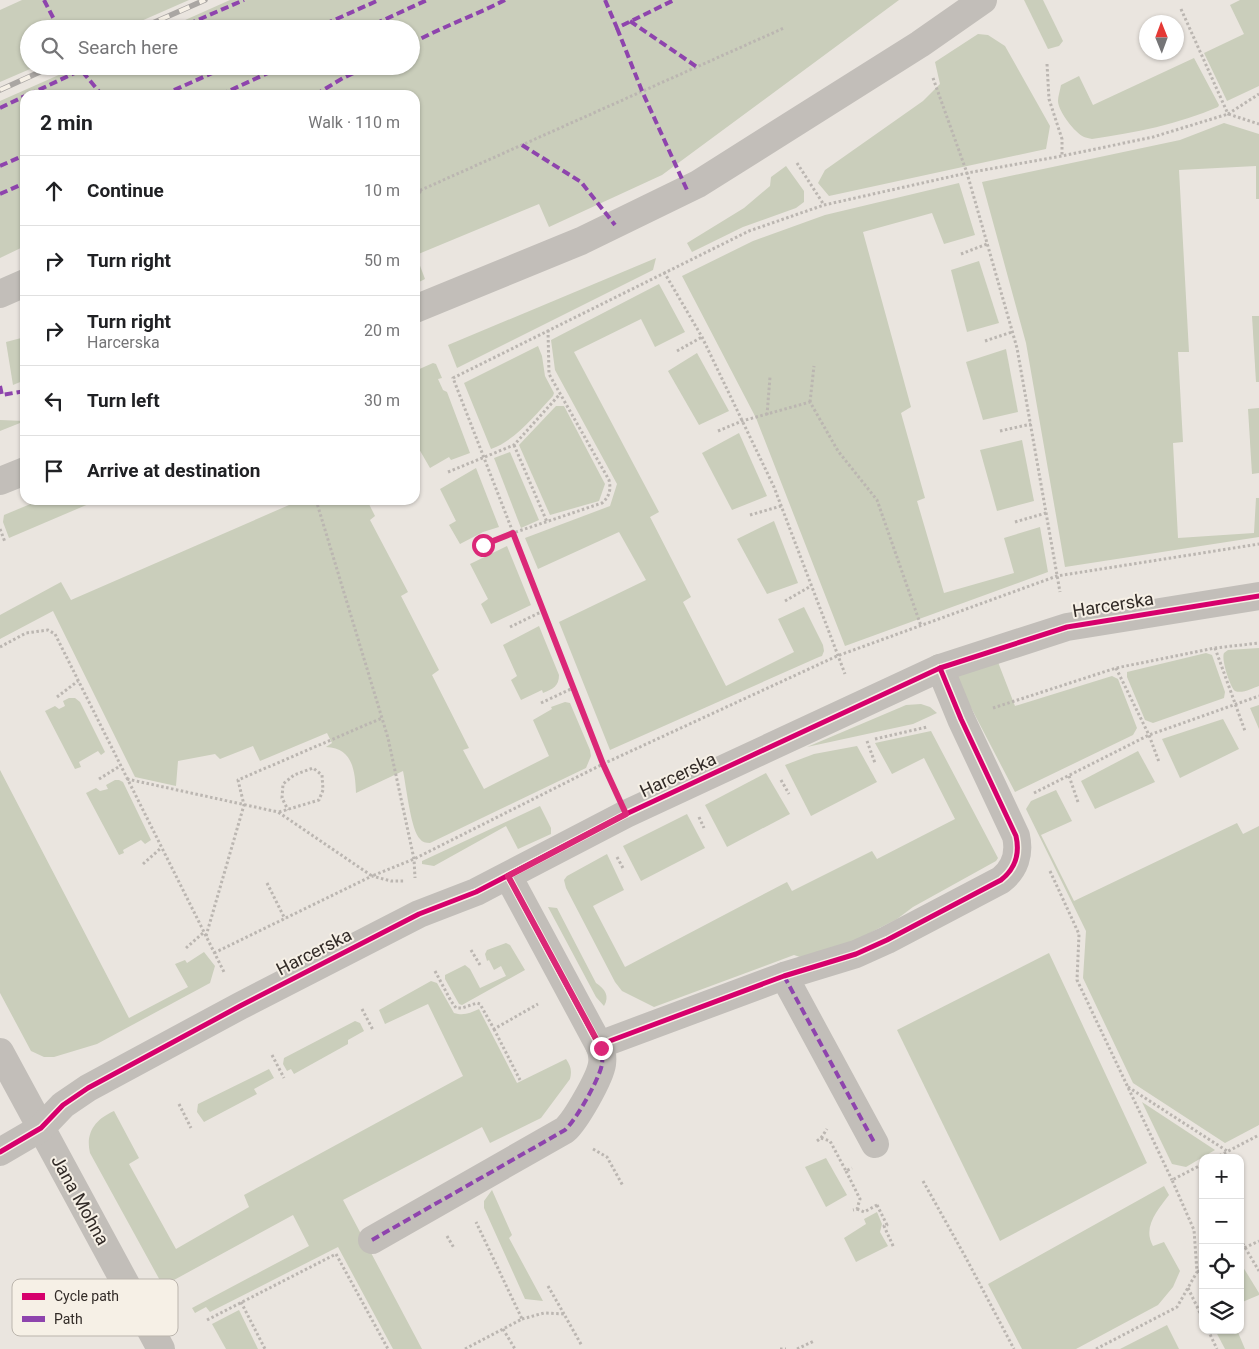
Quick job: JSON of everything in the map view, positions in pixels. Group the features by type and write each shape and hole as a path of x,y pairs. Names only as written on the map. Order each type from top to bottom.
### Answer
{"street":[{"path":"420,307 581,241 698,184 920,44 982,0"},
{"path":"0,294 20,285"},
{"path":"0,482 20,473"},
{"name":"Harcerska","path":"0,1152 41,1128 62,1105 88,1088 240,1006 419,914 476,892 626,814 940,668 1067,627 1259,596"},
{"path":"599,1045 784,976 856,954 1001,880 1013,869 1018,848 1016,836 961,719 940,668"},
{"path":"372,1240 560,1134 571,1125 579,1113 602,1069 603,1058 599,1045 508,876"},
{"path":"784,976 875,1144"},
{"name":"Jana Mohna","path":"0,1052 123,1279"},
{"name":"Jana Mohna","path":"154,1336 161,1349"}],"path":[{"path":"1180,9 1228,114 1259,124"},
{"path":"421,190 784,28"},
{"path":"920,44 967,173 1017,348 1067,627"},
{"path":"1047,64 1049,99 1062,139 1062,156"},
{"path":"626,814 603,764 453,378 749,231 824,204 967,173 1153,137 1228,114 1259,94"},
{"path":"778,135 824,204"},
{"path":"961,254 987,244"},
{"path":"664,272 702,337 774,487 837,656 860,705"},
{"path":"483,545 602,502 607,498 611,486 549,374 548,330"},
{"path":"985,342 1012,332"},
{"path":"677,351 702,337"},
{"path":"814,366 810,402 838,451 877,500 921,626"},
{"path":"766,415 770,377"},
{"path":"448,472 514,445 560,394"},
{"path":"718,431 742,421 810,402"},
{"path":"1000,431 1031,424"},
{"path":"514,445 547,522"},
{"path":"318,505 388,738 414,859 416,881"},
{"path":"750,515 781,506"},
{"path":"1015,522 1046,513"},
{"path":"0,529 5,542"},
{"path":"214,953 372,876 414,859 603,764 837,656 1058,576 1259,544"},
{"path":"785,601 811,586"},
{"path":"510,627 544,610"},
{"path":"0,646 26,633 48,630 55,634 240,1006"},
{"path":"875,762 866,741 961,719 1116,668 1215,648 1259,643"},
{"path":"1215,648 1245,731"},
{"path":"1116,668 1149,735 1159,762"},
{"path":"57,696 78,681"},
{"path":"541,704 574,688"},
{"path":"1026,797 1149,735 1259,696"},
{"path":"186,948 204,935 244,805 238,780 382,718"},
{"path":"99,779 120,766"},
{"path":"278,812 288,810 319,800 323,790 322,775 313,768 294,775 283,784 282,798 288,810"},
{"path":"1069,776 1078,802"},
{"path":"127,779 278,812 372,876 391,881 416,881 424,878"},
{"path":"142,864 161,848"},
{"path":"1049,870 1079,934 1077,980 1194,1230 1197,1272 1177,1307 1096,1349"},
{"path":"267,883 285,918"},
{"path":"471,950 480,965"},
{"path":"435,971 456,1008 480,1004 520,1080"},
{"path":"494,1028 539,1003"},
{"path":"362,1009 373,1030"},
{"path":"272,1055 284,1078"},
{"path":"1128,1086 1227,1152"},
{"path":"178,1104 191,1128"},
{"path":"1223,1154 1259,1135"},
{"path":"818,1140 821,1138 830,1141 860,1199 855,1209 864,1212 878,1204 887,1225 884,1226 894,1248"},
{"path":"607,1157 623,1186"},
{"path":"846,1172 858,1165"},
{"path":"1172,1180 1199,1166"},
{"path":"923,1182 1014,1349"},
{"path":"461,1190 522,1319"},
{"path":"1244,1248 1259,1241"},
{"path":"1244,1252 1259,1271"},
{"path":"207,1320 336,1254 388,1349"},
{"path":"548,1286 582,1346"},
{"path":"1188,1288 1199,1311"},
{"path":"241,1302 265,1349"},
{"path":"465,1349 522,1319 544,1313 564,1314"},
{"path":"503,1328 515,1349"},
{"path":"1210,1334 1217,1349"},
{"path":"797,1349 814,1341"},
{"path":"780,1349 786,1349"}],"green space":[{"path":"22,0 189,0 143,20 20,20 20,73 0,82 0,10"},
{"path":"230,0 899,0 662,175 549,227 539,204 420,253 420,90 25,90 59,75 420,75 420,20 185,20"},
{"path":"1024,0 1043,0 1063,41 1059,46 1048,49"},
{"path":"1240,0 1259,0 1259,86 1227,101 1204,53 1244,34 1230,5"},
{"path":"978,34 988,35 1005,46 1050,126 1046,149 829,196 818,183 825,170 923,101 940,84 935,62"},
{"path":"1194,58 1219,105 1203,113 1156,127 1092,139 1080,135 1076,131 1064,116 1059,105 1058,99 1061,85 1079,76 1093,105"},
{"path":"20,92 20,248 0,258 0,101"},
{"path":"1224,123 1259,134 1259,199 1256,199 1256,166 1179,170 1189,352 1178,352 1183,442 1173,443 1178,538 1254,533 1256,498 1259,498 1259,537 1065,567 1026,343 982,182 1180,140"},
{"path":"786,166 804,191 804,202 796,208 743,227 692,252 687,243 744,208 770,186 771,177"},
{"path":"959,183 975,235 944,244 932,213 863,232 911,407 901,413 925,498 917,501 944,593 1014,573 1004,538 1040,527 1048,572 845,646 756,418 682,276 753,241 825,215"},
{"path":"656,258 653,270 457,368 448,345"},
{"path":"979,261 999,323 967,332 951,270"},
{"path":"420,266 425,279 420,282"},
{"path":"659,284 685,332 655,347 641,319 574,352 659,512 650,517 691,597 683,602 726,686 794,652 778,619 804,607 823,645 824,651 822,656 610,750 559,622 646,580 619,532 538,569 525,538 610,506 617,484 555,370 551,340"},
{"path":"1252,316 1259,316 1259,382 1256,382"},
{"path":"20,338 20,382 13,385 6,342"},
{"path":"538,346 542,356 545,376 554,393 553,396 509,440 491,449 464,383"},
{"path":"1006,349 1018,412 983,420 966,362"},
{"path":"697,353 729,411 699,425 668,371"},
{"path":"433,363 436,364 442,378 438,379 443,390 447,392 470,453 451,460 449,457 430,468 420,451 420,369"},
{"path":"556,406 564,406 605,484 599,501 550,515 519,445"},
{"path":"1259,408 1259,473 1252,474 1248,409"},
{"path":"0,420 20,421 20,423 0,431"},
{"path":"739,433 767,496 732,510 702,453"},
{"path":"1022,440 1034,501 997,511 980,450"},
{"path":"510,452 539,520 521,528 494,458"},
{"path":"476,468 499,527 483,532 460,544 449,525 456,521 440,489"},
{"path":"28,505 86,505 9,538 3,522 4,515"},
{"path":"289,505 370,505 375,516 370,520 408,592 401,596 439,670 432,675 469,748 463,750 484,789 549,756 533,720 552,709 551,707 565,702 570,703 591,756 586,768 430,843 420,839 414,827 403,771 356,793 355,777 351,762 342,752 335,748 326,747 332,743 327,733 260,761 253,746 220,759 215,754 178,761 176,786 135,777 53,611 0,639 0,615 61,582 71,600"},
{"path":"774,521 798,583 767,594 737,539"},
{"path":"507,546 531,605 491,624 481,604 488,599 470,564"},
{"path":"539,626 559,679 555,687 550,690 543,693 542,690 521,700 511,680 517,676 503,645"},
{"path":"1259,648 1259,686 1244,691 1235,691 1226,673 1224,653 1228,650"},
{"path":"1206,653 1212,655 1225,692 1224,698 1153,723 1145,720 1127,677 1127,672"},
{"path":"996,657 1015,706 1112,676 1118,679 1137,728 1133,735 1015,792 952,671"},
{"path":"75,698 80,702 105,752 101,755 98,751 79,762 81,767 75,769 45,711 55,706 59,709 65,706 63,701"},
{"path":"921,704 930,707 937,713 913,724 807,747 906,705"},
{"path":"1259,705 1259,729 1250,708"},
{"path":"1223,719 1239,749 1180,778 1162,739"},
{"path":"931,731 998,858 996,861 913,907 897,919 852,942 800,957 794,955 654,1007 622,991 615,982 566,888 564,880 567,876 607,854 624,890 593,906 625,967 787,882 792,891 872,851 877,859 955,819 924,758 892,774 875,743"},
{"path":"857,746 877,782 811,816 785,765 814,754"},
{"path":"1138,751 1155,782 1095,809 1081,781"},
{"path":"0,770 129,1018 188,987 175,964 185,960 187,963 204,952 215,966 210,983 97,1044 54,1057 44,1057 31,1051 0,993"},
{"path":"766,773 790,814 727,847 705,805"},
{"path":"115,780 123,782 151,840 145,844 141,840 123,850 124,853 119,855 86,793 96,788 100,791 108,789 106,785"},
{"path":"1056,790 1072,821 1041,835 1074,901 1237,823 1243,834 1259,826 1259,1125 1225,1143 1133,1083 1083,978 1086,931 1026,809 1031,801"},
{"path":"540,806 551,828 551,834 518,849 506,826 434,866 422,864 422,861"},
{"path":"687,814 705,848 641,881 623,846"},
{"path":"548,907 557,908 596,983 606,993 607,999 604,1006 596,997"},
{"path":"506,943 510,945 525,970 462,1005 459,1004 445,979 445,975 465,965 470,969 480,988 506,976 501,966 494,970 489,960 487,961 485,954 487,950"},
{"path":"1049,953 1147,1163 1000,1241 897,1030"},
{"path":"431,981 437,983 454,1013 464,1014 479,1009 517,1083 566,1059 571,1073 570,1079 541,1118 490,1143 482,1127 343,1200 422,1349 393,1349 338,1247 210,1312 206,1307 195,1313 192,1308 309,1246 293,1215 176,1279 159,1279 90,1153 89,1139 93,1127 102,1118 114,1111 139,1158 129,1164 176,1249 249,1207 244,1195 463,1076 428,1004 385,1024 379,1010"},
{"path":"355,1021 360,1023 364,1031 348,1040 348,1044 294,1074 291,1069 287,1071 283,1064 284,1058"},
{"path":"269,1069 274,1078 254,1089 257,1094 204,1122 197,1112 198,1104"},
{"path":"1142,1102 1215,1150 1208,1154 1199,1154 1199,1159 1186,1167 1172,1164"},
{"path":"826,1158 847,1195 826,1207 805,1167"},
{"path":"1164,1186 1169,1195 1150,1225 1150,1239 1153,1246 1164,1242 1180,1271 1173,1287 1158,1305 1076,1349 1022,1349 988,1284"},
{"path":"492,1190 512,1235 509,1238 543,1301 525,1299 484,1208 484,1201"},
{"path":"877,1212 882,1224 880,1232 888,1246 856,1262 844,1238 866,1224 864,1219"},
{"path":"1244,1269 1259,1293 1259,1295 1244,1301"},
{"path":"239,1310 258,1349 226,1349 212,1324"},
{"path":"1167,1325 1179,1349 1120,1349"},
{"path":"1217,1334 1239,1334 1245,1349 1225,1349"}],"railway":[{"path":"159,20 205,0"},
{"path":"0,90 33,75"}],"marked path":[{"path":"44,0 54,20"},
{"path":"198,20 244,0"},
{"path":"334,20 379,0"},
{"path":"384,20 427,0"},
{"path":"420,39 505,0"},
{"path":"605,0 617,28 674,0"},
{"path":"630,21 697,67"},
{"path":"617,28 642,91 687,190"},
{"path":"39,90 70,75"},
{"path":"85,75 98,90"},
{"path":"174,90 208,75"},
{"path":"231,90 263,75"},
{"path":"323,90 350,75"},
{"path":"0,108 20,98"},
{"path":"522,145 581,182 615,225"},
{"path":"0,166 20,157"},
{"path":"0,194 20,185"},
{"path":"0,386 2,395 20,392"},
{"path":"784,976 875,1144"},
{"path":"372,1240 565,1130 581,1108 600,1070 602,1052 599,1045"}],"cycle path":[{"path":"0,1152 41,1128 63,1105 88,1088 240,1006 419,914 476,892 626,814 940,668 1067,627 1259,596"},
{"path":"508,876 599,1045 784,976 856,954 887,940 1001,880 1010,871 1017,855 1016,836 961,719 940,668"}],"route":[{"path":"483,545 513,533 603,764 626,814 508,876 601,1048"}]}
